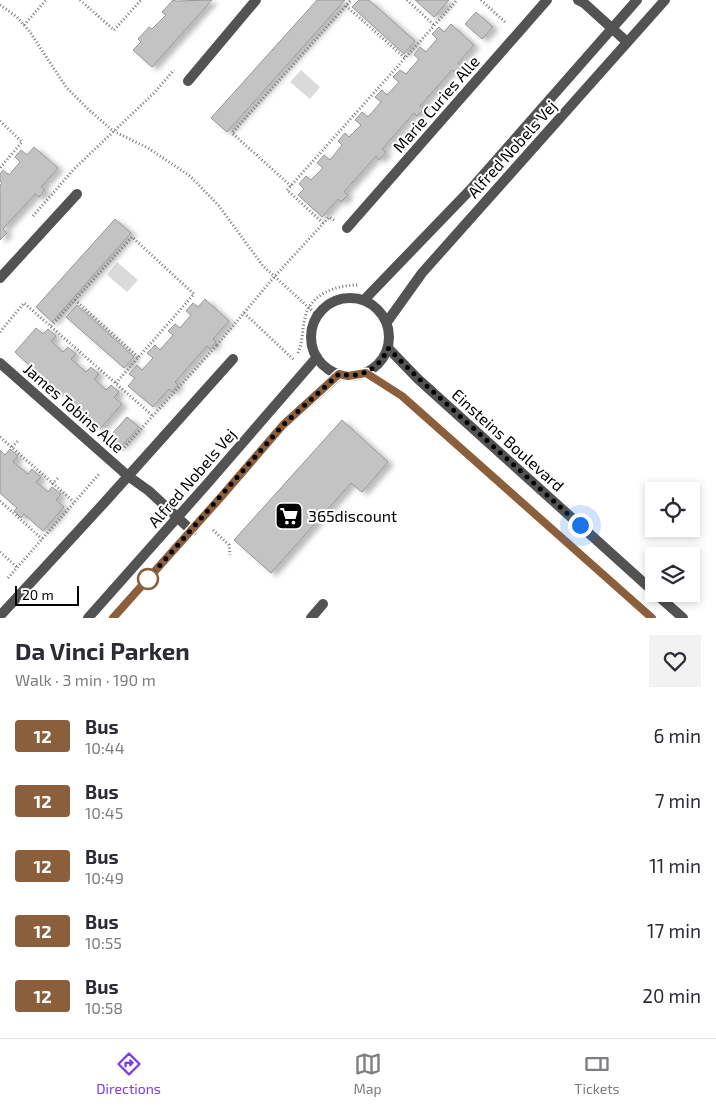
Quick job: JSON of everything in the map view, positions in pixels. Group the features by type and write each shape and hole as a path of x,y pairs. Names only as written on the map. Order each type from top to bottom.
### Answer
{"street":[{"path":"188,81 256,0"},
{"name":"Marie Curies Alle","path":"347,228 547,0"},
{"path":"578,0 584,3 627,42"},
{"name":"Alfred Nobels Vej","path":"364,300 470,190 637,0"},
{"name":"Alfred Nobels Vej","path":"387,322 422,273 665,0"},
{"path":"0,278 77,194"},
{"path":"346,297 364,300 377,307 387,322 390,335 384,358 376,367 366,373 348,376 330,371 317,357 312,347 311,336 317,315 335,300 346,297"},
{"name":"Einsteins Boulevard","path":"388,348 418,378 645,584"},
{"name":"Alfred Nobels Vej","path":"88,618 178,518 317,357"},
{"name":"James Tobins Alle","path":"0,616 233,359"},
{"name":"James Tobins Alle","path":"0,363 192,530"},
{"path":"366,373 402,396 652,618"},
{"name":"Alfred Nobels Vej","path":"113,618 283,425 339,374"},
{"name":"Einsteins Boulevard","path":"665,602 683,618"},
{"path":"311,618 323,604"}],"path":[{"path":"24,25 46,0"},
{"path":"80,0 114,30 141,0"},
{"path":"291,186 232,133 351,0"},
{"path":"407,0 434,25"},
{"path":"323,223 287,190 456,0"},
{"path":"481,0 486,2 518,33"},
{"path":"0,5 17,17 24,25 66,86 88,109 113,131 148,148 190,176 219,206 263,266 317,315"},
{"path":"346,6 405,58"},
{"path":"32,217 74,169 154,93 179,64"},
{"path":"0,122 22,142 0,168"},
{"path":"8,578 111,460 217,345 323,223 329,217 347,228"},
{"path":"51,326 132,237 194,294 116,383"},
{"path":"75,300 139,358"},
{"path":"0,332 24,303 153,416"},
{"path":"244,313 294,360"},
{"path":"217,345 233,359"},
{"path":"0,437 74,502"},
{"path":"12,447 18,441"},
{"path":"52,484 59,477"},
{"path":"0,501 42,539"},
{"path":"201,520 229,545 230,555"},
{"path":"0,552 32,580"}],"shaded area":[{"path":"301,70 320,87 310,99 290,82"},
{"path":"117,262 138,280 127,292 107,275"}],"building":[{"path":"173,0 212,0 152,67 133,50 141,42 138,39 149,27 152,29 166,15 162,12"},
{"path":"317,0 345,0 227,132 211,118"},
{"path":"359,0 369,0 415,41 404,54 352,7"},
{"path":"415,0 449,0 434,17"},
{"path":"476,12 493,27 482,39 465,24"},
{"path":"451,24 474,45 458,63 462,66 456,73 452,70 420,106 424,109 417,116 414,113 382,149 386,152 379,160 376,156 344,192 348,195 341,202 338,199 322,217 298,195 304,189 299,184 306,176 311,180 323,168 317,163 324,155 330,160 342,145 338,141 345,133 349,137 361,125 355,120 362,112 368,117 381,102 375,97 382,90 387,95 399,82 393,77 400,70 406,74 419,59 414,55 420,47 426,52 437,39 432,34 439,27 444,32"},
{"path":"34,147 58,168 41,187 45,190 39,197 35,194 3,229 7,233 0,240 0,185 2,183 0,181 0,174 3,170 9,175 20,162 15,157 21,150 27,155"},
{"path":"115,219 131,233 52,322 36,307"},
{"path":"205,299 229,321 213,339 216,342 210,349 207,346 175,382 178,385 172,392 169,389 153,407 128,386 135,378 129,374 137,365 142,370 153,358 147,353 155,345 160,350 173,335 168,331 175,324 180,328 191,315 186,311 193,303 198,307"},
{"path":"77,305 134,357 124,368 66,317"},
{"path":"36,328 43,334 48,329 56,336 51,341 63,352 68,347 76,354 71,359 86,372 91,367 99,374 94,379 106,390 111,385 119,392 114,397 122,404 100,429 82,412 79,415 72,409 75,406 39,374 36,377 29,371 32,368 15,352"},
{"path":"127,417 139,427 121,447 110,436"},
{"name":"365discount","path":"342,420 388,462 362,492 351,483 271,573 234,540"},
{"path":"10,449 18,456 13,462 28,474 32,469 41,477 36,482 48,492 52,487 61,494 56,500 64,507 43,531 24,514 21,518 14,511 17,508 0,493 0,450 5,455"}],"bus line":[{"name":"12","path":"113,618 283,425 339,374 357,376 366,373 402,396 652,618"}],"place":[{"name":"365discount","path":"289,516"}],"route":[{"path":"148,579 283,425 339,374 357,376 376,367 384,358 388,348 418,378 580,525"}]}
